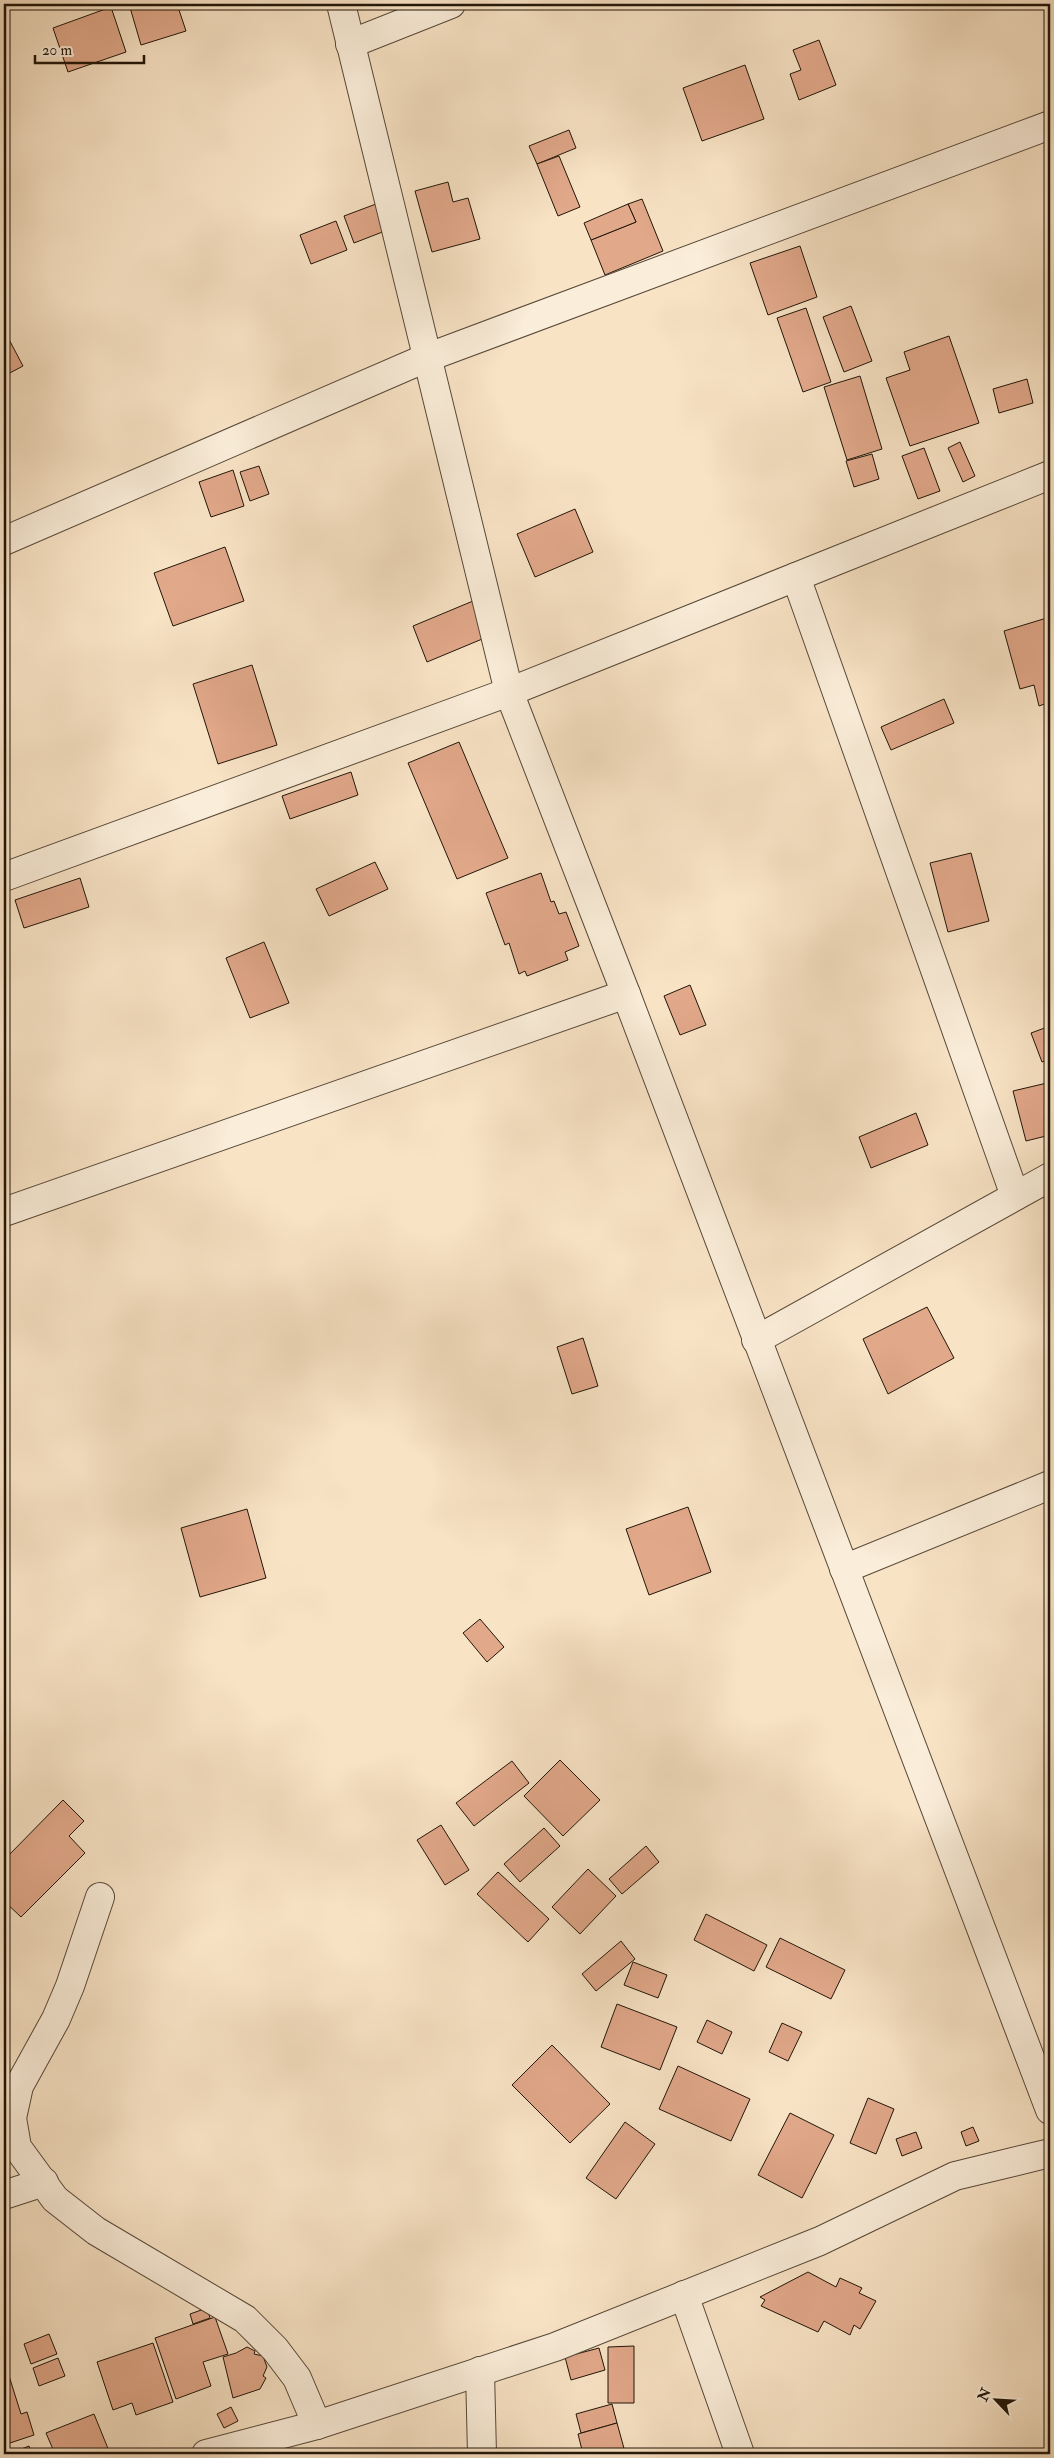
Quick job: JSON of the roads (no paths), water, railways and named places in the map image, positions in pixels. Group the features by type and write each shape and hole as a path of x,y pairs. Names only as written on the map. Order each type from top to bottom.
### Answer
{"street":[{"path":"341,4 509,692 626,994 1050,2110"},
{"path":"350,44 451,4"},
{"path":"4,541 426,358 1050,125"},
{"path":"4,877 509,692 1050,475"},
{"path":"796,577 1015,1196"},
{"path":"4,1212 626,994"},
{"path":"756,1340 1050,1177"},
{"path":"844,1569 1050,1485"},
{"path":"100,1897 67,1994 56,2019 19,2086 12,2118 10,2139 56,2198 96,2231 244,2319 275,2349 297,2378 317,2425"},
{"path":"206,2454 317,2425 555,2348 820,2241 955,2176 1050,2153"},
{"path":"4,2195 44,2182"},
{"path":"684,2295 740,2454"},
{"path":"480,2371 482,2454"}]}
